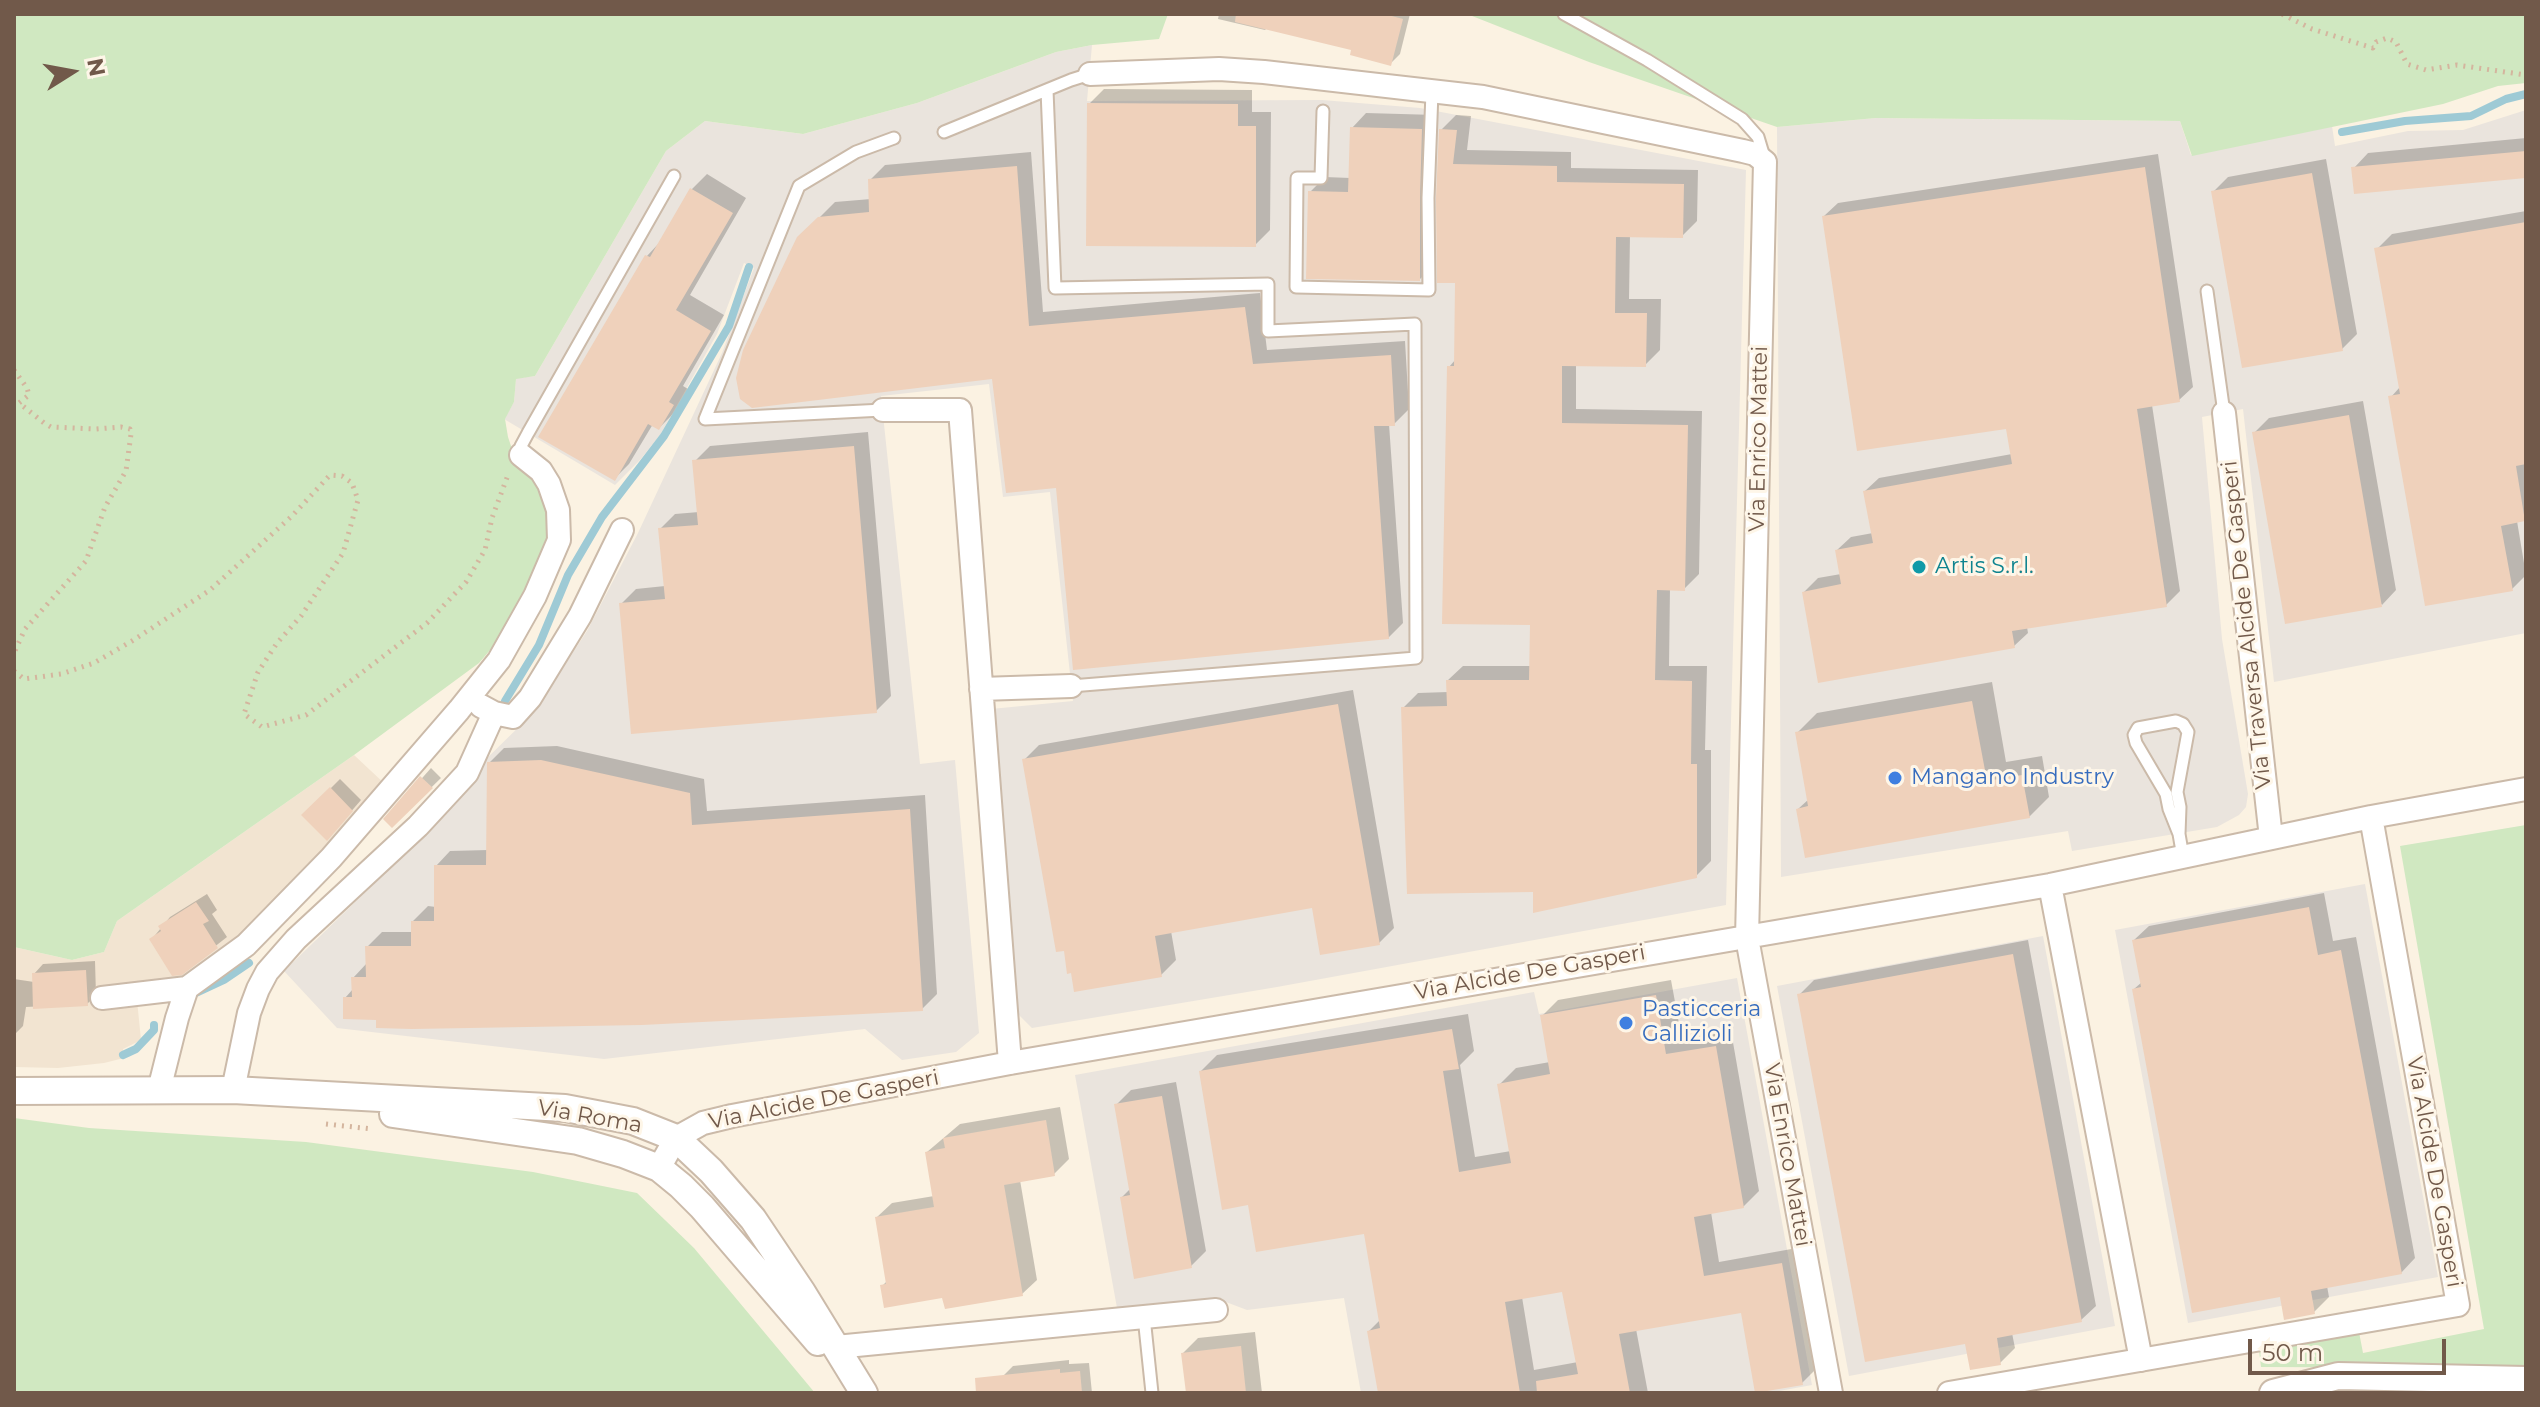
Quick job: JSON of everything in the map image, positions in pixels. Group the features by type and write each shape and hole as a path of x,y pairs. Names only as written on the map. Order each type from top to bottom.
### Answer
{"street":[{"path":"1090,74 1219,69 1483,97 1743,151 1755,154 1765,162"},
{"name":"Via Enrico Mattei","path":"1765,162 1747,938 1831,1393"},
{"path":"883,410 960,410 1010,1063"},
{"name":"Via Traversa Alcide De Gasperi","path":"2224,413 2271,838"},
{"path":"102,998 187,988 246,945 331,858 469,699 499,660 528,609 559,540 558,510 549,484 541,471 516,463"},
{"path":"469,699 494,713 513,717 530,698 580,616 622,530"},
{"path":"981,689 1071,686"},
{"path":"233,1090 249,1013 267,972 296,939 418,826 467,773 494,713"},
{"name":"Via Alcide De Gasperi","path":"676,1138 703,1123 732,1116 1010,1063 1615,957 1747,938 2050,885 2371,817 2526,789"},
{"name":"Via Alcide De Gasperi","path":"1949,1393 2458,1305 2371,817"},
{"path":"2050,885 2141,1360"},
{"path":"159,1090 187,988"},
{"name":"Via Roma","path":"14,1091 233,1090 565,1108 633,1121 676,1138 711,1171 753,1219 862,1393"},
{"name":"Via Roma","path":"280,1093 578,1141 659,1168 702,1207 862,1393"},
{"path":"659,1168 676,1138"},
{"path":"836,1347 1216,1310"},
{"path":"2289,1392 2338,1376 2526,1380"}],"lane":[{"path":"1564,14 1647,60 1742,119 1758,137 1765,162"},
{"path":"944,132 1090,74"},
{"path":"1047,90 1055,288 1268,284 1268,331 1415,324 1416,658 1071,686"},
{"path":"1323,111 1321,178 1297,178 1296,287 1429,290 1432,92"},
{"path":"883,410 705,419 799,186 856,152 894,138"},
{"path":"516,463 528,433 674,176"},
{"path":"2207,291 2224,413"},
{"path":"2179,834 2177,792 2188,732 2183,724 2176,721 2138,728 2134,735 2136,743 2166,794 2183,857"},
{"path":"1144,1317 1152,1393"}],"path":[{"path":"2282,14 2312,29 2373,48 2376,42 2387,38 2396,42 2407,64 2426,70 2457,65 2526,75"},
{"path":"14,370 29,395 19,403 51,427 121,427 130,429 131,434 126,471 105,507 86,561 25,629 14,653"},
{"path":"14,671 24,679 61,674 94,663 132,641 210,590 292,516 330,475 342,476 352,483 358,500 343,553 301,616 277,643 258,672 244,714 262,727 306,715 427,623 466,582 485,550 492,518 516,463"}],"shaded area":[{"path":"1092,45 1087,101 1322,100 1420,108 1746,170 1726,905 1032,1028 1017,1013 1013,1002 991,709 1073,701 1050,492 1003,497 989,384 881,396 920,764 955,760 979,1033 956,1052 902,1060 865,1029 604,1059 337,1028 284,971 444,816 480,765 533,713 587,631 638,533 722,353 754,268 744,263 717,334 660,435 615,485 504,419 514,402 516,378 535,376 666,151 705,121 803,134 917,103 1056,52"},
{"path":"2526,110 2526,633 2274,682 2243,409 2202,417 2222,639 2248,794 2246,807 2239,815 2217,827 2072,851 2068,831 1781,877 1777,127 1876,118 2180,121 2191,155 2332,126 2335,146 2408,131 2463,130"},
{"path":"354,755 386,785 227,950 184,983 137,1000 141,1040 123,1049 124,1058 58,1068 14,1067 14,947 72,960 104,952 117,921"},
{"path":"2365,884 2438,1277 2188,1323 2115,930"},
{"path":"2043,936 2115,1326 1849,1376 1777,986"},
{"path":"1737,978 1812,1385 1768,1393 1361,1393 1344,1298 1247,1310 1218,1299 1117,1308 1075,1075 1534,992 1539,1014"}],"green space":[{"path":"14,14 1168,14 1159,39 1092,45 1056,52 917,103 803,134 705,121 666,151 535,376 516,379 514,402 505,419 508,437 515,458 539,483 551,524 538,561 502,636 479,663 117,921 104,952 72,960 14,947"},
{"path":"1467,14 2526,14 2526,83 2498,86 2443,104 2192,156 2180,121 1876,118 1777,127 1589,62"},
{"path":"2526,825 2526,1368 2261,1367 2259,1350 2359,1332 2363,1353 2484,1329 2400,846"},
{"path":"14,1118 89,1128 306,1142 533,1172 637,1193 694,1248 815,1393 14,1393"}],"building":[{"path":"1236,14 1384,14 1403,19 1391,66 1350,55 1351,50 1235,22"},
{"path":"1087,103 1238,104 1238,126 1256,126 1256,247 1086,246"},
{"path":"1350,127 1422,129 1420,281 1306,279 1308,191 1348,192"},
{"path":"1439,129 1457,130 1453,164 1557,166 1557,182 1684,184 1683,238 1616,237 1615,313 1647,313 1646,367 1562,366 1562,423 1688,425 1685,591 1657,590 1655,680 1692,681 1691,764 1697,764 1697,878 1533,913 1533,892 1407,894 1401,707 1447,706 1446,680 1529,680 1530,625 1442,624 1447,366 1454,366 1455,283 1437,283"},
{"path":"2526,151 2526,178 2354,194 2351,167"},
{"path":"1017,166 1029,326 1245,307 1253,364 1391,355 1395,426 1374,426 1389,639 1073,670 1056,488 1006,493 992,379 752,408 740,399 736,378 743,350 797,237 818,217 869,212 868,179"},
{"path":"2145,167 2180,402 2137,409 2167,607 2012,631 2015,648 1818,683 1802,592 1841,584 1835,550 1873,543 1863,491 2012,464 2006,429 1857,451 1822,216"},
{"path":"2312,173 2343,351 2242,368 2211,191"},
{"path":"690,188 733,213 676,310 711,331 669,402 674,405 659,430 648,424 615,481 538,437 645,255 650,257"},
{"path":"2526,222 2526,464 2516,466 2525,521 2501,526 2513,591 2425,606 2388,396 2400,394 2374,248"},
{"path":"2349,415 2382,607 2285,624 2252,432"},
{"path":"854,446 877,713 631,734 619,603 665,599 658,528 698,525 692,460"},
{"name":"Mangano Industry","path":"1972,701 1987,781 2022,775 2030,818 1805,858 1796,809 1808,806 1795,732"},
{"path":"1338,704 1380,945 1320,955 1312,908 1155,936 1162,977 1074,992 1071,973 1067,974 1064,951 1056,952 1022,759"},
{"path":"541,760 690,793 692,825 910,809 923,1011 642,1025 412,1029 376,1028 376,1020 343,1019 343,997 352,997 351,977 366,977 365,946 411,946 411,921 434,921 434,865 486,865 487,762"},
{"path":"420,776 433,788 392,828 383,819"},
{"path":"330,787 353,811 327,841 301,815"},
{"path":"196,902 209,921 203,924 218,948 182,975 172,976 149,939 161,931 158,926"},
{"path":"2309,907 2318,955 2341,950 2402,1274 2311,1291 2315,1314 2284,1320 2280,1297 2192,1313 2132,989 2141,987 2132,940"},
{"path":"2013,954 2082,1322 1997,1338 2001,1365 1970,1370 1965,1344 1865,1362 1797,994"},
{"path":"86,970 88,1006 33,1009 32,973"},
{"path":"1656,995 1666,1054 1716,1046 1744,1208 1694,1217 1704,1276 1782,1263 1803,1385 1755,1393 1741,1313 1619,1334 1630,1393 1537,1393 1536,1381 1578,1374 1562,1292 1505,1302 1520,1393 1378,1393 1367,1331 1380,1328 1364,1234 1256,1252 1248,1205 1222,1210 1199,1071 1452,1029 1459,1069 1443,1071 1459,1172 1511,1163 1497,1084 1550,1074 1540,1015"},
{"path":"1162,1096 1192,1268 1134,1279 1120,1197 1130,1195 1114,1104"},
{"path":"1046,1120 1055,1176 1004,1185 1023,1296 945,1309 942,1298 884,1308 880,1285 886,1284 875,1217 934,1207 925,1152 945,1148 943,1138"},
{"path":"1241,1346 1246,1393 1186,1393 1181,1353"},
{"path":"1060,1369 1060,1373 1080,1371 1082,1393 976,1393 975,1378"}],"waterway":[{"path":"2342,132 2405,121 2471,116 2506,99 2526,94"},
{"path":"505,701 539,645 568,575 602,517 664,436 729,326 749,267"},
{"path":"194,994 224,980 249,963"},
{"path":"123,1055 136,1049 154,1030 154,1025"}],"place":[{"name":"Artis S.r.l.","path":"1919,567"},
{"name":"Mangano Industry","path":"1895,778"},
{"name":"Pasticceria Gallizioli","path":"1626,1023"}]}
